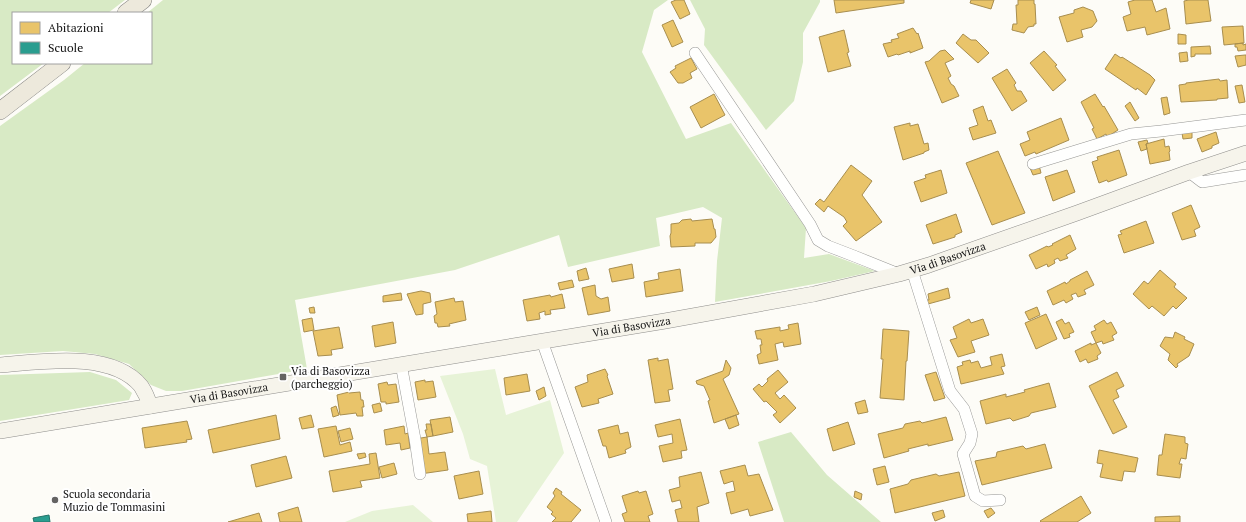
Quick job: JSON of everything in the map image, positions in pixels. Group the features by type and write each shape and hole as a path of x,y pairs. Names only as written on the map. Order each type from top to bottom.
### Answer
{"main road":[{"path":"127,12 143,0"},
{"path":"0,111 61,64"},
{"name":"Via di Basovizza","path":"0,431 745,307 814,294 905,272 998,241 1188,172 1246,153"},
{"path":"0,365 70,361 92,362 109,366 123,372 137,383 147,397 150,406"}],"street":[{"path":"695,53 810,224 818,240 828,246 854,256 905,272 950,391 964,409 972,434 970,443 963,454 975,496 983,502 1000,500"},
{"path":"1033,164 1131,134 1246,120"},
{"path":"1188,172 1202,182 1246,175"},
{"path":"542,341 606,522"},
{"path":"401,364 416,439 420,474"}],"green space":[{"path":"0,0 125,0 109,12 12,12 12,64 43,64 0,96"},
{"path":"163,0 668,0 654,10 642,52 686,139 731,123 806,228 804,258 829,254 875,271 831,281 715,302 717,261 722,218 703,207 656,218 660,246 568,267 559,235 455,270 295,300 307,369 182,391 166,391 151,385 129,364 95,354 63,351 0,355 0,126 84,64 152,64 152,12 148,12"},
{"path":"690,0 820,0 803,33 803,62 794,101 766,130 704,45 705,29"},
{"path":"495,369 506,415 550,400 564,453 517,522 496,522 487,466 470,459 463,434 440,376"},
{"path":"90,372 116,380 132,393 129,400 0,421 0,375"},
{"path":"791,432 827,475 881,522 784,522 758,442"},
{"path":"413,505 433,522 345,522 372,511"}],"building: Abitazioni":[{"path":"676,0 684,0 690,14 680,19 671,2"},
{"path":"834,0 904,0 904,3 836,13"},
{"path":"971,0 994,0 991,9 970,3"},
{"path":"1018,0 1034,0 1035,4 1036,24 1028,27 1024,33 1012,30 1013,24 1017,24 1016,5 1018,5"},
{"path":"1135,0 1152,0 1156,12 1166,8 1170,29 1147,35 1145,27 1127,31 1123,17 1131,14 1128,2"},
{"path":"1208,0 1211,21 1186,24 1184,1"},
{"path":"1083,7 1093,11 1097,21 1092,27 1081,30 1083,37 1067,42 1059,17 1074,13 1074,10"},
{"path":"673,20 683,42 672,47 662,25"},
{"path":"1243,26 1244,43 1224,45 1222,27"},
{"path":"913,28 917,34 918,33 923,48 910,53 910,51 888,57 883,44 892,42 891,40 899,38 897,34"},
{"path":"844,30 849,52 847,53 851,66 828,72 819,37"},
{"path":"963,34 971,40 976,40 989,53 978,63 956,43"},
{"path":"1178,34 1186,35 1186,44 1178,44"},
{"path":"1243,43 1243,45 1246,44 1246,50 1238,51 1235,44"},
{"path":"1210,46 1211,54 1195,54 1195,56 1191,57 1191,47"},
{"path":"945,50 954,59 945,63 951,76 948,78 959,96 942,103 925,62 929,61 940,51"},
{"path":"1044,51 1057,65 1055,66 1066,80 1053,91 1030,63"},
{"path":"1187,52 1188,61 1180,62 1179,53"},
{"path":"1115,54 1150,75 1155,80 1146,95 1105,69"},
{"path":"1246,55 1246,65 1238,67 1235,56"},
{"path":"691,58 697,69 690,73 692,78 683,83 678,83 670,72 676,68 675,66"},
{"path":"1007,69 1016,83 1014,85 1017,91 1021,91 1027,101 1012,111 992,78"},
{"path":"1219,79 1220,81 1227,80 1228,98 1181,102 1179,85"},
{"path":"1242,85 1245,102 1239,103 1235,86"},
{"path":"714,94 725,115 701,128 690,107"},
{"path":"1095,94 1118,130 1107,137 1106,134 1097,139 1092,129 1094,128 1081,102"},
{"path":"1167,97 1170,113 1164,115 1161,98"},
{"path":"1130,102 1139,118 1135,121 1125,106"},
{"path":"983,106 988,121 991,120 996,133 973,140 969,128 978,125 973,110"},
{"path":"1061,118 1069,140 1036,154 1035,152 1025,156 1020,144 1030,140 1027,132"},
{"path":"910,123 910,126 918,124 924,144 928,143 929,150 903,160 894,127"},
{"path":"1192,132 1192,138 1183,139 1182,133"},
{"path":"1216,132 1219,143 1202,152 1197,139"},
{"path":"1164,139 1165,147 1169,146 1170,160 1150,164 1146,144"},
{"path":"1147,140 1147,149 1141,151 1138,142"},
{"path":"1119,150 1127,175 1108,182 1107,180 1099,183 1092,162 1098,160 1097,157"},
{"path":"998,151 1025,213 992,225 966,163"},
{"path":"851,165 872,181 862,195 882,222 856,241 843,226 847,222 844,217 828,206 824,212 815,204 820,199 824,202"},
{"path":"1039,165 1041,173 1033,175 1030,168"},
{"path":"941,170 947,193 921,202 914,182 926,178 925,175"},
{"path":"1067,170 1075,192 1053,201 1045,177"},
{"path":"1191,205 1200,227 1194,230 1196,236 1182,240 1172,213"},
{"path":"956,214 962,232 955,235 955,237 933,244 926,225"},
{"path":"691,219 692,221 712,219 716,237 711,243 695,243 695,246 671,247 671,224 679,223 682,220"},
{"path":"1146,221 1154,243 1124,253 1118,235 1122,234 1120,231"},
{"path":"1070,235 1076,249 1066,255 1068,258 1060,261 1058,258 1054,260 1055,263 1048,267 1047,264 1036,269 1029,255 1047,246 1053,245 1052,244"},
{"path":"632,264 634,278 612,282 609,269"},
{"path":"586,268 589,279 579,281 577,271"},
{"path":"680,269 683,291 646,297 644,282 659,279 658,273"},
{"path":"1160,270 1176,284 1174,287 1187,298 1176,309 1173,306 1164,316 1152,306 1149,309 1133,294 1144,281 1148,284"},
{"path":"1087,271 1094,285 1084,290 1086,294 1078,297 1076,293 1071,295 1073,299 1066,303 1064,300 1053,305 1047,291 1065,282 1066,284 1070,280"},
{"path":"572,280 574,287 560,290 558,283"},
{"path":"595,285 596,296 601,299 608,297 610,311 588,315 582,288"},
{"path":"948,288 950,298 928,304 928,294"},
{"path":"421,291 430,293 431,302 423,304 423,314 416,315 407,294"},
{"path":"401,293 402,300 383,302 383,296"},
{"path":"562,294 565,308 550,310 551,314 545,315 545,311 539,313 540,319 527,321 523,300 550,295 551,297"},
{"path":"454,298 455,302 463,301 466,320 449,324 450,326 438,327 437,323 435,323 434,316 437,314 435,302"},
{"path":"314,307 315,313 310,313 309,308"},
{"path":"1037,307 1040,315 1029,320 1025,312"},
{"path":"1046,314 1057,339 1036,349 1025,323"},
{"path":"312,318 314,330 304,332 302,320"},
{"path":"969,319 971,323 983,319 989,335 971,341 975,352 958,357 950,340 957,338 953,327"},
{"path":"1062,319 1065,324 1069,322 1074,332 1069,334 1070,337 1064,339 1056,322"},
{"path":"1104,320 1107,324 1111,322 1117,333 1112,336 1114,340 1103,344 1102,341 1096,343 1091,332 1096,330 1094,326"},
{"path":"393,322 396,343 375,347 372,326"},
{"path":"798,323 801,344 784,347 783,342 775,344 778,360 759,364 757,355 761,353 760,345 762,345 761,339 757,339 755,331 780,327 780,331 789,329 788,325"},
{"path":"339,327 343,348 331,350 332,355 318,356 313,331"},
{"path":"883,329 909,331 904,400 880,398 883,359 881,359"},
{"path":"1175,332 1194,344 1189,356 1177,364 1178,366 1176,368 1168,360 1170,354 1160,346 1165,337 1173,338"},
{"path":"1091,343 1091,345 1096,343 1101,353 1097,356 1098,359 1088,363 1086,359 1080,362 1075,351"},
{"path":"1002,354 1005,366 1001,367 1004,374 961,384 957,367 963,365 962,362 970,360 971,363 978,361 981,368 992,365 990,357"},
{"path":"658,358 658,361 668,359 673,389 668,390 670,401 655,403 648,360"},
{"path":"726,360 731,368 729,375 723,379 739,414 714,423 708,401 710,400 704,386 697,384 696,381 723,371"},
{"path":"605,369 613,394 598,399 599,403 582,407 575,387 588,382 587,375"},
{"path":"778,370 788,382 775,393 780,399 784,395 796,408 780,423 773,415 777,412 766,401 764,402 753,389 759,384 762,387 768,381 767,379"},
{"path":"936,372 945,398 934,401 925,375"},
{"path":"1117,372 1124,386 1116,390 1119,397 1113,400 1127,427 1113,434 1089,386"},
{"path":"527,374 530,391 506,395 504,378"},
{"path":"425,380 425,382 433,381 436,397 418,400 415,382"},
{"path":"387,382 388,385 396,384 399,402 386,404 386,402 381,402 378,384"},
{"path":"1049,383 1056,407 1031,413 1029,416 1013,421 1010,418 986,424 980,401 1006,394 1006,397"},
{"path":"544,387 546,396 539,400 536,391"},
{"path":"349,392 360,392 364,407 362,407 363,416 357,416 356,413 340,415 337,395"},
{"path":"865,400 868,412 858,414 855,403"},
{"path":"380,403 382,411 374,413 372,405"},
{"path":"336,406 339,415 333,417 331,408"},
{"path":"276,415 280,439 213,453 208,430"},
{"path":"311,415 314,427 302,429 299,418"},
{"path":"736,415 739,425 729,429 725,419"},
{"path":"450,417 453,432 433,436 430,420"},
{"path":"946,417 953,440 908,449 909,451 884,458 878,434 903,428 905,424 920,421 922,423"},
{"path":"680,419 687,450 681,451 682,458 663,462 659,446 673,443 672,434 658,437 655,425"},
{"path":"187,421 192,439 186,440 187,442 145,448 142,428"},
{"path":"848,422 855,444 833,451 827,429"},
{"path":"426,424 431,424 433,436 427,437 425,430 427,430"},
{"path":"618,425 620,434 628,432 631,447 625,450 626,453 609,458 606,446 603,446 598,430"},
{"path":"336,426 340,445 350,442 352,451 324,457 318,429"},
{"path":"404,426 405,434 408,433 410,448 401,450 400,443 386,445 384,430"},
{"path":"350,428 353,439 341,442 338,431"},
{"path":"1165,434 1185,437 1185,443 1188,444 1186,459 1181,458 1179,464 1182,464 1180,478 1157,475 1159,455 1162,455"},
{"path":"427,437 429,454 445,452 448,470 420,474 415,439"},
{"path":"1045,444 1052,468 982,485 975,461 996,457 997,452 1023,446 1026,449"},
{"path":"1099,450 1138,458 1135,472 1124,471 1122,481 1100,477 1103,464 1097,463"},
{"path":"365,453 366,457 359,459 357,454"},
{"path":"376,453 380,478 360,481 362,487 333,492 329,471 370,464 369,454"},
{"path":"286,456 292,478 256,487 251,465"},
{"path":"394,463 397,474 382,478 379,467"},
{"path":"745,465 748,476 759,474 773,510 750,516 748,509 731,514 726,493 735,491 733,481 724,484 720,471"},
{"path":"885,466 889,482 877,485 873,469"},
{"path":"479,471 483,494 459,499 454,476"},
{"path":"701,472 709,503 697,507 699,522 678,522 675,510 682,508 680,500 672,502 669,490 680,487 679,477"},
{"path":"959,472 965,496 895,513 890,489 908,484 911,480 936,474 939,476"},
{"path":"556,488 562,492 561,494 581,510 571,522 552,522 556,518 551,514 553,512 547,507 555,496 553,493"},
{"path":"638,491 639,493 646,491 653,514 648,516 650,522 625,522 622,514 627,512 622,496"},
{"path":"855,491 862,494 861,500 854,497"},
{"path":"1081,496 1091,513 1077,522 1040,521"},
{"path":"298,507 302,522 280,522 278,513"},
{"path":"991,508 995,513 988,518 984,511"},
{"path":"943,510 945,517 935,521 932,513"},
{"path":"491,511 492,522 468,522 467,514"},
{"path":"259,513 262,522 228,522"},
{"path":"1180,516 1180,522 1155,522 1155,517"}],"building: Scuole":[{"path":"49,515 50,522 34,522 33,518"}],"place":[{"name":"Via di Basovizza (parcheggio)","path":"283,377"},
{"name":"Scuola secondaria Muzio de Tommasini","path":"55,500"}]}
